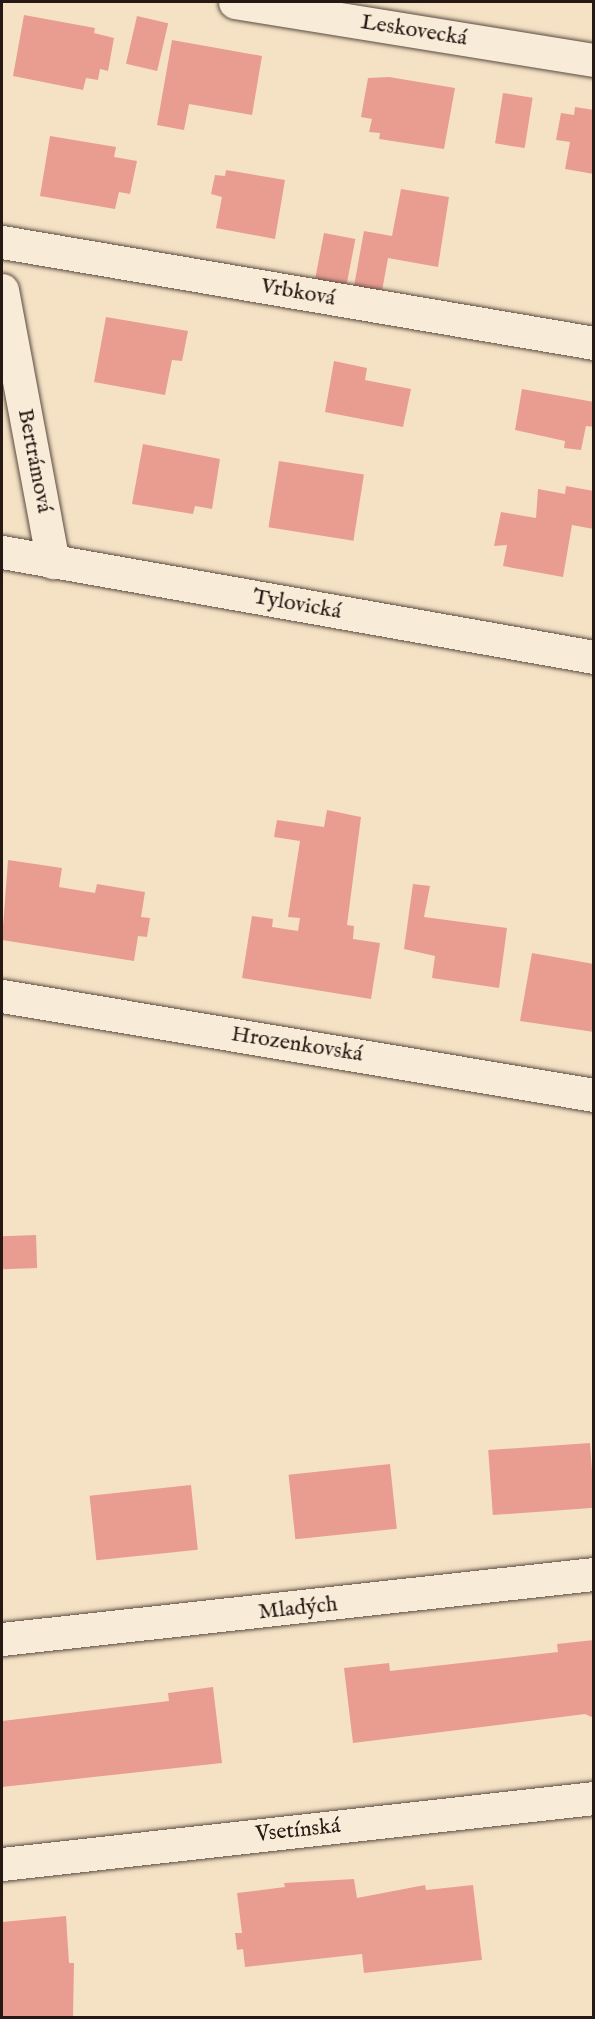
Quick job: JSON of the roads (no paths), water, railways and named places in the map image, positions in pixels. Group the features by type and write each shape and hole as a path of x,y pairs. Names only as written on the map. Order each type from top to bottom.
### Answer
{"street":[{"name":"Leskovecká","path":"235,2 594,60"},
{"name":"Vrbková","path":"2,242 594,343"},
{"name":"Bertrámová","path":"2,290 53,561"},
{"name":"Tylovická","path":"2,552 594,657"},
{"name":"Hrozenkovská","path":"2,996 594,1095"},
{"name":"Mladých","path":"2,1639 594,1574"},
{"name":"Vsetínská","path":"2,1864 594,1798"}]}
